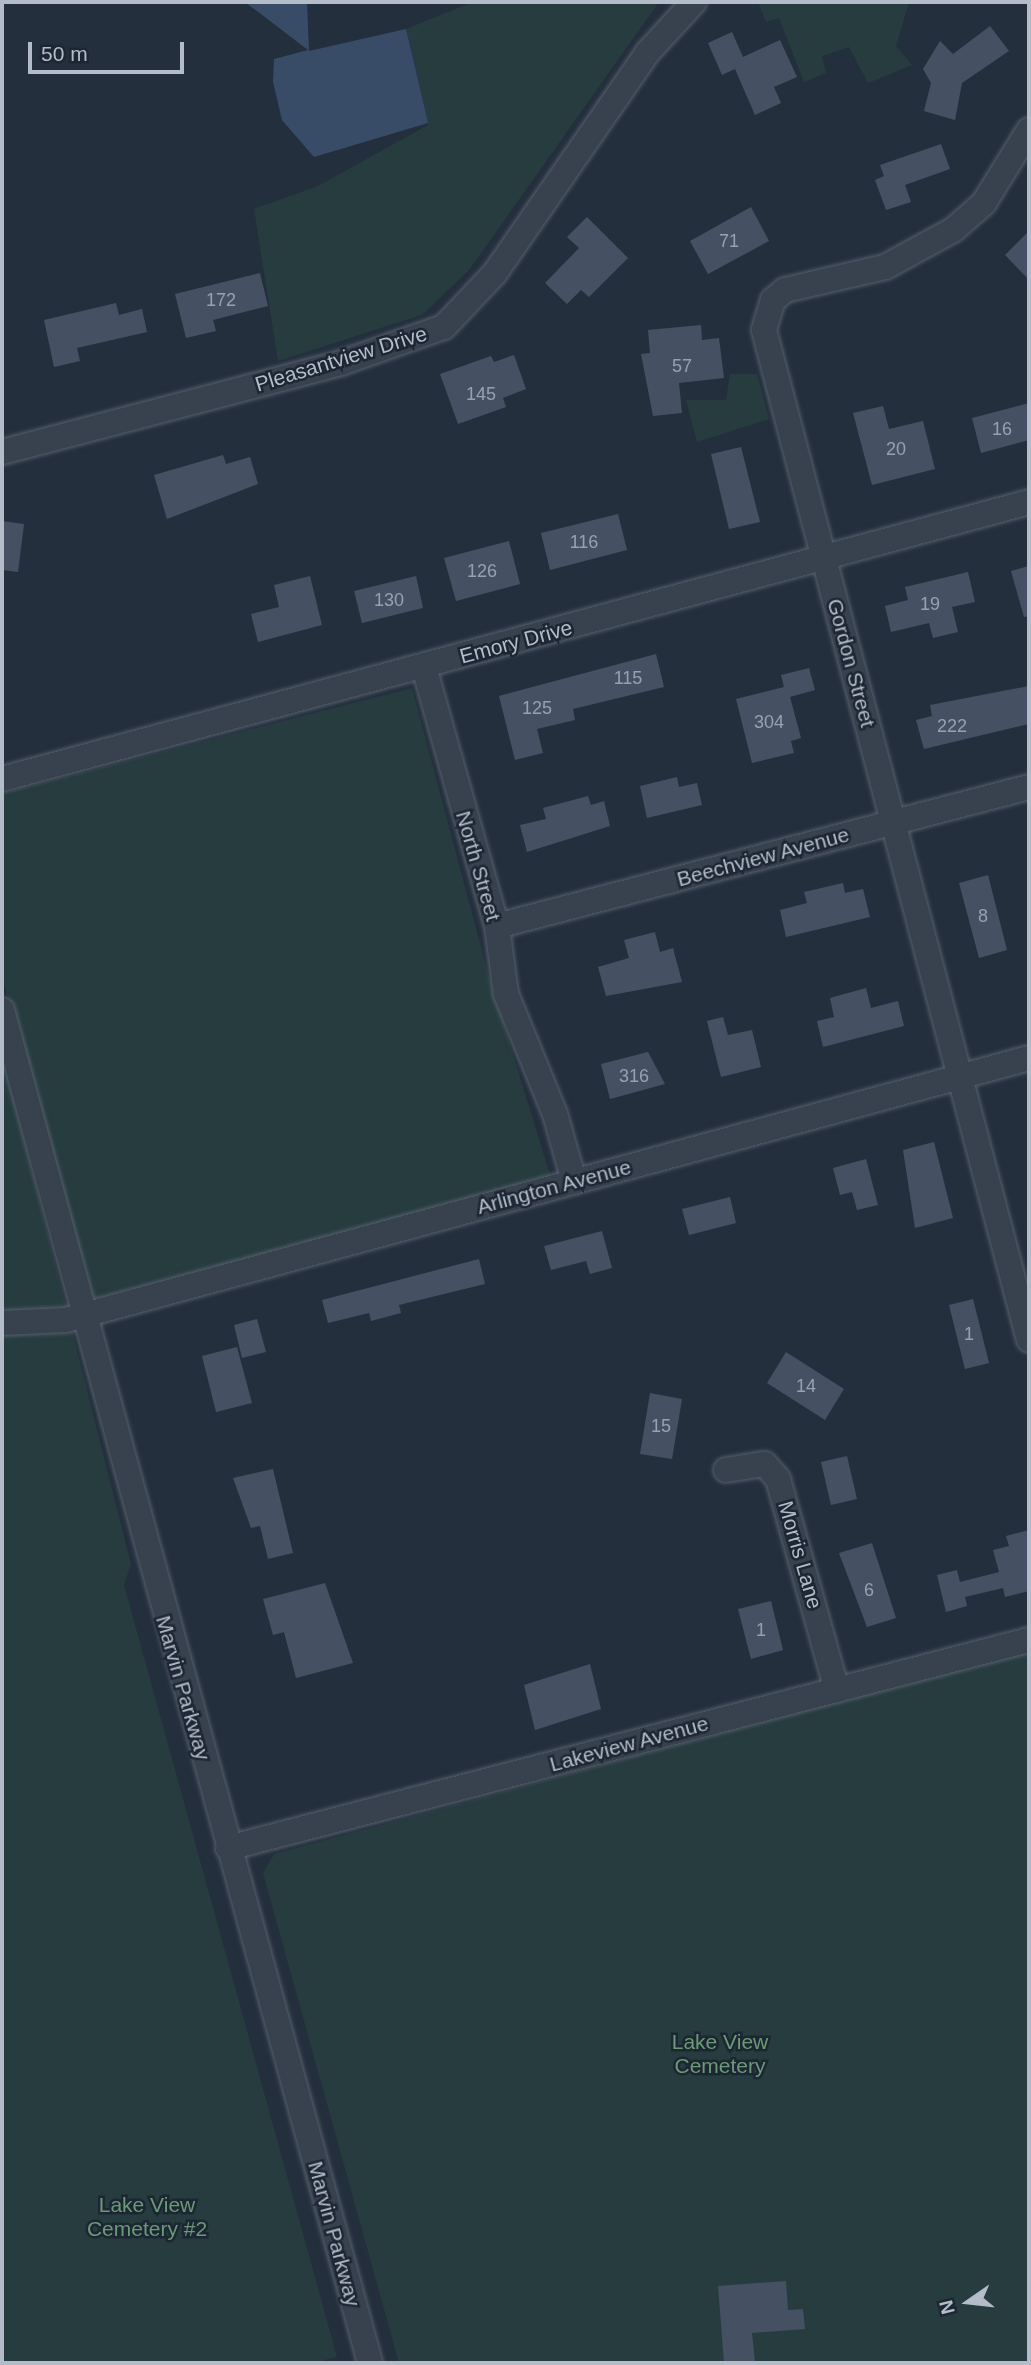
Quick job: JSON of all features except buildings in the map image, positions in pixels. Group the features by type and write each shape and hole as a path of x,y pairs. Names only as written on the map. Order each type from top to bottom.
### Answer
{"street":[{"name":"Pleasantview Drive","path":"2,452 341,363 444,327 495,273 648,52 694,2"},
{"name":"Gordon Street","path":"1029,130 984,203 924,251 863,274 801,283 777,296 767,311 765,338 1029,1340"},
{"name":"Emory Drive","path":"2,779 1029,502"},
{"name":"North Street","path":"424,667 497,926 506,994 555,1114 574,1181"},
{"name":"Beechview Avenue","path":"497,926 1029,787"},
{"name":"Marvin Parkway","path":"2,1010 79,1314 370,2363"},
{"name":"Arlington Avenue","path":"2,1323 79,1314 1029,1058"},
{"name":"Morris Lane","path":"726,1470 761,1463 778,1479 836,1690"},
{"name":"Lakeview Avenue","path":"228,1848 1029,1640"}],"green space":[{"path":"473,2 659,2 469,270 422,315 278,361 254,209 318,186 428,125 406,29"},
{"path":"758,2 909,2 896,46 912,65 868,83 849,47 822,56 826,73 804,82 779,18 766,22"},
{"path":"730,374 757,374 769,419 697,442 686,400 726,400"},
{"path":"412,688 488,973 551,1178 90,1300 2,976 2,793"},
{"name":"Lake View Cemetery #2","path":"2,1053 131,1564 124,1585 337,2357 312,2363 2,2363"},
{"name":"Lake View Cemetery","path":"1029,1650 1029,2363 399,2363 263,1873 274,1854"}],"water":[{"path":"245,2 307,2 309,51 406,29 428,123 314,157 282,120 273,82 274,59 308,50"}]}
